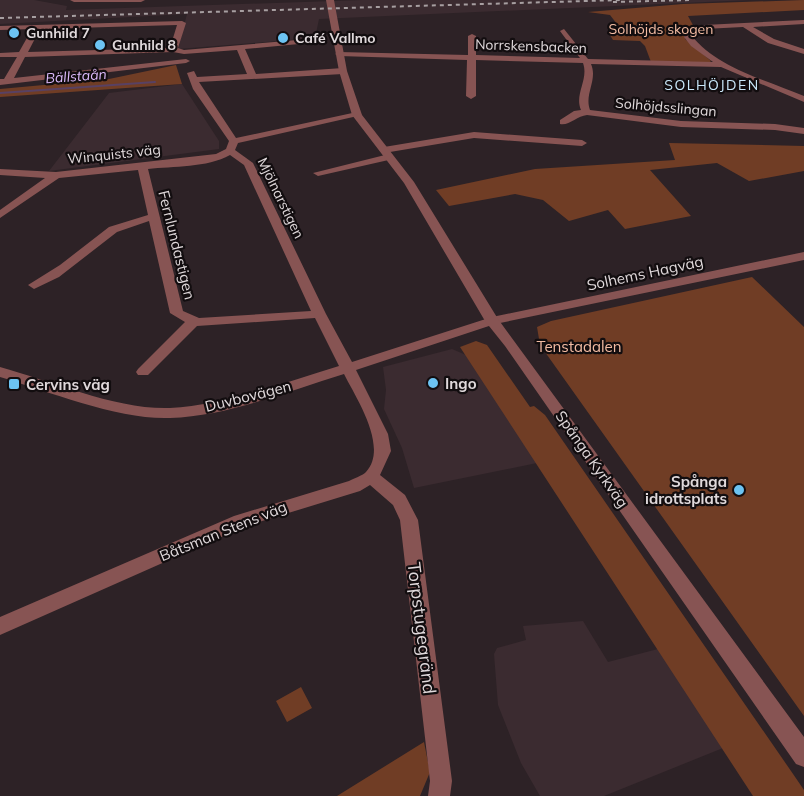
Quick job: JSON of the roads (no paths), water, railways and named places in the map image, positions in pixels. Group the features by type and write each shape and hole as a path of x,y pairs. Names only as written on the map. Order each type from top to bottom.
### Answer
{"street":[{"path":"74,0 141,0"},
{"name":"Spånga Kyrkväg","path":"330,0 339,54 357,115 409,182 492,321 510,343 804,756"},
{"path":"746,26 804,22"},
{"path":"0,28 182,23 173,50"},
{"path":"746,26 771,41 804,52"},
{"name":"Norrskensbacken","path":"746,26 704,27 691,30 687,35 688,39 722,65 804,99"},
{"path":"3,82 37,27"},
{"path":"563,122 577,113 586,112 582,100 590,75 586,62 568,40 564,31"},
{"path":"471,96 472,36"},
{"path":"3,82 240,48 320,40"},
{"path":"240,48 252,75"},
{"path":"0,55 173,50 185,56"},
{"name":"Norrskensbacken","path":"339,54 722,65"},
{"name":"Mjölnarstigen","path":"185,56 197,89 232,146 248,163 319,314 348,368"},
{"path":"194,80 343,71"},
{"name":"Solhöjdsslingan","path":"586,112 681,124 775,127 804,131"},
{"name":"Winquists väg","path":"0,172 56,175 202,160 219,157 232,146 357,115"},
{"path":"318,173 387,153 474,135 582,143"},
{"name":"Fernlundastigen","path":"142,166 152,217 177,313 193,322"},
{"path":"0,215 56,175"},
{"path":"34,285 55,276 109,232 124,224 152,217"},
{"name":"Solhems Hagväg","path":"492,321 804,256"},
{"path":"143,372 193,322 319,314"},
{"name":"Duvbovägen","path":"0,372 122,408 169,413 224,405 492,321"},
{"path":"348,368 380,434 383,451 380,462 371,477"},
{"name":"Båtsman Stens väg","path":"0,626 240,521 354,486 371,477"},
{"name":"Torpstugegränd","path":"371,477 398,498 409,520 441,781 439,796"}],"waterway":[{"name":"Bällstaån","path":"0,93 155,82"}],"railway":[{"path":"0,18 621,0"},
{"path":"613,2 693,0"}],"place":[{"name":"Gunhild 7","path":"14,33"},
{"name":"Café Vallmo","path":"283,38"},
{"name":"Gunhild 8","path":"100,45"},
{"name":"Ingo","path":"433,383"},
{"name":"Cervins väg","path":"14,384"},
{"name":"Spånga idrottsplats","path":"739,490"}],"district":[{"name":"SOLHÖJDEN","path":"712,85"}],"park label":[{"name":"Solhöjds skogen","path":"661,29"},
{"name":"Tenstadalen","path":"579,346"}]}
